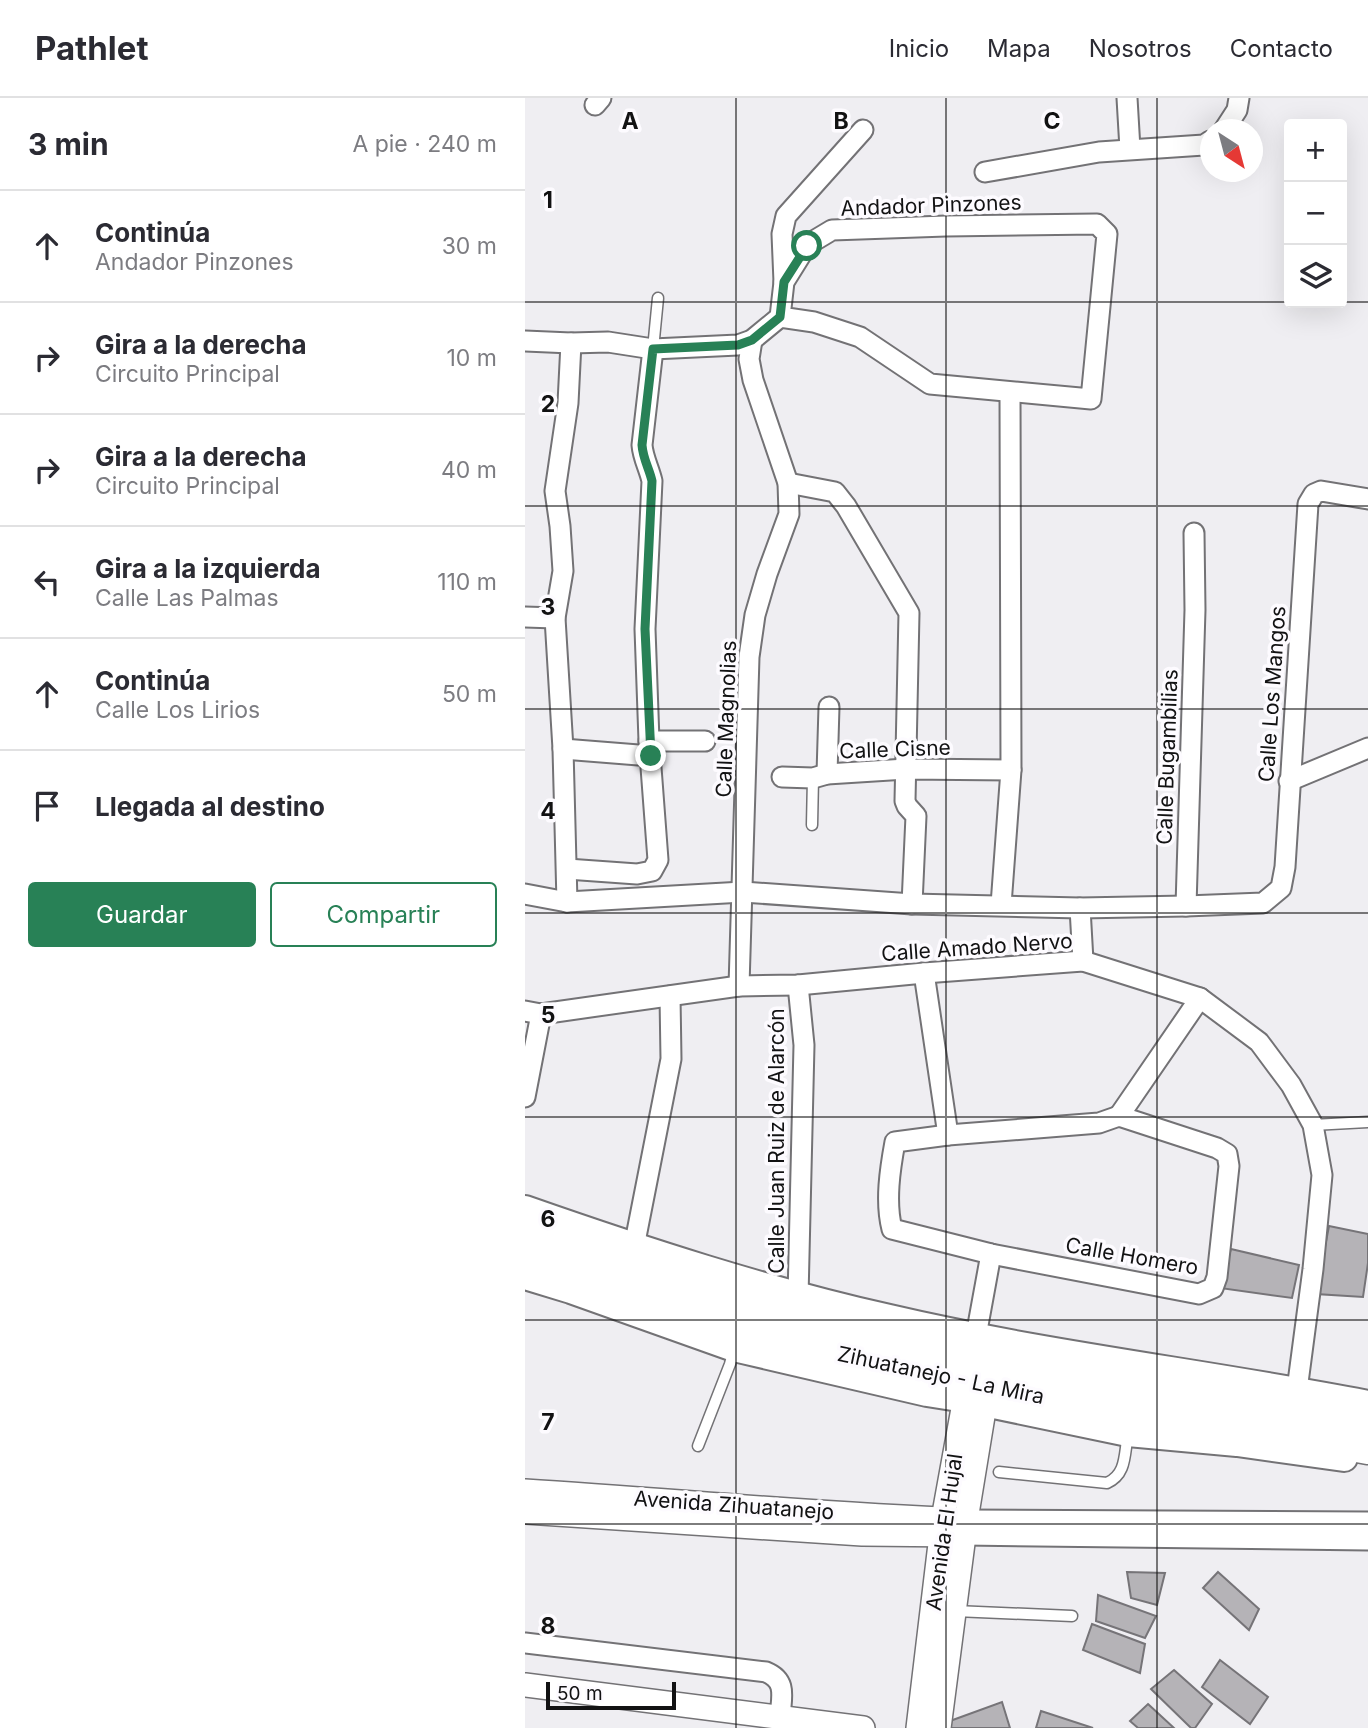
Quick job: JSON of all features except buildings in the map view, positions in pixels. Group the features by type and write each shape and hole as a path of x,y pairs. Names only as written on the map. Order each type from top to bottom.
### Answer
{"highway":[{"name":"Zihuatanejo - La Mira","path":"525,1230 624,1266 798,1320 1144,1413 1276,1431 1368,1448"},
{"name":"Zihuatanejo - La Mira","path":"525,1255 713,1322 765,1337 936,1377 982,1370 1368,1422"}],"main road":[{"path":"525,1209 633,1247 798,1297 891,1319 982,1370 1128,1433 1237,1443 1368,1463"},
{"path":"525,1276 734,1348 927,1393 982,1370 1243,1383 1368,1404"}],"street":[{"path":"1127,98 1130,149"},
{"path":"1231,119 1237,110 1239,98"},
{"path":"784,282 782,234 786,216 863,130"},
{"path":"985,172 1099,152 1200,145"},
{"name":"Andador Pinzones","path":"780,317 784,282 807,246 832,230 1097,224 1107,234 1091,399 1010,393"},
{"path":"525,341 608,342 653,349 738,345 752,340 780,317 814,322 860,337 930,384 1010,393 1010,771 1001,905"},
{"name":"Calle Magnolias","path":"739,986 749,657 755,615 789,514 788,483 753,380 749,359 752,340"},
{"path":"567,902 563,749 555,618 563,571 555,491 568,403 571,343"},
{"path":"567,869 637,874 652,871 658,860 645,629 652,481 649,468 642,457 653,349"},
{"path":"788,483 835,492 909,613 905,801 916,817 912,904"},
{"name":"Calle Los Mangos","path":"1186,906 1263,903 1281,888 1285,867 1308,504 1314,495 1321,491 1368,499"},
{"name":"Calle Bugambilias","path":"1186,906 1195,610 1194,533"},
{"path":"525,617 555,618"},
{"path":"820,776 829,707"},
{"path":"563,749 650,749 705,741"},
{"path":"1289,780 1368,748"},
{"name":"Calle Cisne","path":"782,777 906,769 1010,771"},
{"path":"525,894 567,902 743,892 912,904 1080,908 1186,906"},
{"path":"1080,908 1083,961"},
{"name":"Calle Amado Nervo","path":"533,1012 739,986 798,985 1083,961 1200,998 1259,1042 1291,1085 1313,1125 1322,1175 1297,1390"},
{"path":"924,973 948,1135"},
{"name":"Calle Juan Ruiz de Alarcón","path":"798,985 804,1045 798,1297"},
{"path":"633,1247 671,1059 670,996"},
{"path":"1119,1116 1200,998"},
{"path":"525,1097 533,1012"},
{"name":"Calle Homero","path":"1119,1116 1217,1148 1227,1154 1228,1178 1217,1277 1213,1289 1199,1294 991,1254 892,1230 888,1214 895,1142 1099,1123 1119,1116"},
{"path":"982,1370 991,1254"},
{"name":"Avenida El Hujal","path":"918,1728 982,1370"},
{"name":"Avenida Zihuatanejo","path":"525,1491 642,1498 766,1518"},
{"name":"Avenida Zihuatanejo","path":"525,1512 766,1518 954,1528"},
{"path":"954,1528 1368,1522"},
{"path":"954,1528 1368,1540"},
{"name":"Avenida El Hujal","path":"939,1728 954,1611 954,1528"},
{"path":"525,1643 766,1672 776,1676 782,1686 780,1718"},
{"path":"525,1685 863,1728"}],"lane":[{"path":"653,349 658,298"},
{"path":"812,825 820,776"},
{"path":"1313,1125 1368,1122"},
{"path":"698,1446 734,1348"},
{"path":"999,1472 1107,1483 1116,1479 1121,1472 1128,1433"},
{"path":"954,1611 1072,1616"}],"route":[{"path":"651,756 645,629 652,481 649,468 642,457 642,445 653,349 738,345 752,340 780,317 784,282 807,246"}]}
